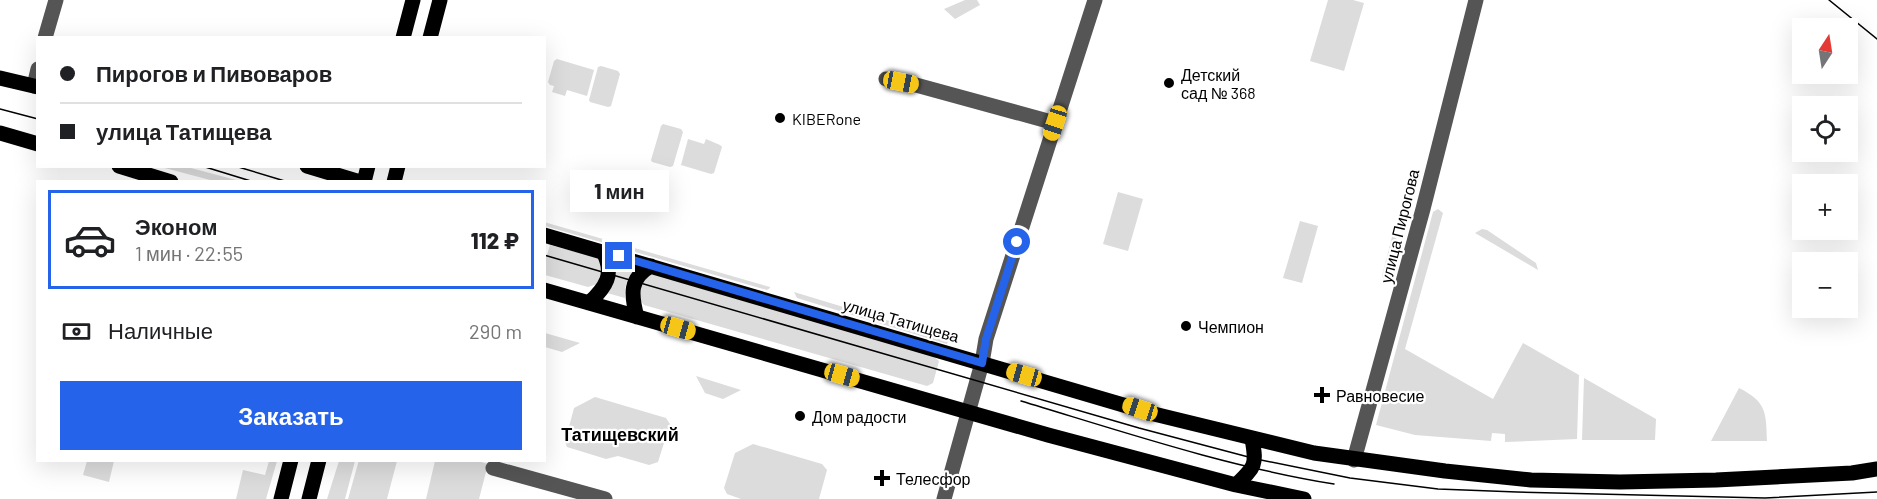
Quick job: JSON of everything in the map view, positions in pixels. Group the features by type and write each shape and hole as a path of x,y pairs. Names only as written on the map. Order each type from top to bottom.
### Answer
{"main road":[{"path":"404,36 413,0"},
{"path":"431,36 440,0"},
{"path":"0,78 36,87"},
{"path":"0,133 36,143"},
{"path":"126,168 164,180"},
{"path":"314,168 355,180"},
{"name":"улица Татищева","path":"546,236 1154,414 1252,439 1354,460 1502,478 1620,482 1716,480 1877,469"},
{"path":"589,303 600,292 609,274 609,262 603,252"},
{"path":"637,317 633,290 640,272 651,266"},
{"path":"546,291 1059,438 1236,485 1304,499"},
{"path":"1236,485 1254,468 1256,459 1252,439"},
{"path":"281,499 290,462"},
{"path":"309,499 318,462"}],"street":[{"path":"46,36 56,0"},
{"path":"944,499 982,363 986,339 1095,0"},
{"name":"улица Пирогова","path":"1354,460 1422,212 1476,0"},
{"path":"886,79 1055,123"},
{"path":"493,468 605,499"}],"shaded area":[{"path":"965,0 977,0 980,5 955,19 944,9"},
{"path":"1328,0 1353,0 1364,3 1344,71 1310,61"},
{"path":"557,59 594,70 587,96 567,90 565,96 552,92 554,86 548,82 554,61"},
{"path":"598,67 618,71 620,74 611,106 608,107 589,100"},
{"path":"663,124 681,129 683,132 673,166 670,167 651,160"},
{"path":"688,139 704,144 706,139 722,147 714,173 681,165"},
{"path":"165,168 191,168 236,180 210,180"},
{"path":"1118,192 1143,199 1128,251 1103,244"},
{"path":"1438,209 1443,213 1405,349 1493,399 1523,343 1579,375 1577,439 1505,442 1505,434 1492,433 1491,441 1415,435 1376,425 1433,212"},
{"path":"1300,221 1318,226 1302,283 1283,278"},
{"path":"546,223 770,287 767,290 546,226"},
{"path":"1482,229 1487,230 1536,263 1538,270 1475,233"},
{"path":"1393,233 1400,245 1391,282 1387,284 1382,276"},
{"path":"550,245 599,258 603,264 600,283 588,287 546,275 546,258"},
{"path":"616,265 634,270 626,283 625,298 607,293 614,280"},
{"path":"652,274 933,356 939,361 933,383 927,386 644,305 640,300 641,280"},
{"path":"794,292 949,339 947,344 797,298"},
{"path":"546,333 580,343 562,352 546,347"},
{"path":"696,376 741,390 723,399 705,393"},
{"path":"1584,378 1656,419 1655,440 1582,440"},
{"path":"1739,388 1755,398 1763,409 1767,441 1711,441"},
{"path":"595,397 666,418 670,424 658,462 649,465 618,456 606,459 567,447 565,442 574,408"},
{"path":"753,444 822,464 827,470 819,499 741,499 727,494 724,488 735,453"},
{"path":"87,462 114,462 109,482 83,475"},
{"path":"269,462 277,462 266,499 236,499 243,470 265,475"},
{"path":"339,462 355,462 345,499 327,499"},
{"path":"358,462 397,462 387,499 348,499"},
{"path":"435,462 488,464 479,499 426,499"}],"tram line":[{"path":"1829,0 1877,39"},
{"path":"0,109 36,118"},
{"path":"208,168 248,180"},
{"path":"242,168 281,180"},
{"path":"546,256 1139,428 1256,459 1350,478 1438,489 1517,492 1765,498 1877,492"},
{"path":"1021,401 1216,458 1334,484"}],"place":[{"name":"Детский сад № 368","path":"1169,83"},
{"name":"KIBERone","path":"780,118"},
{"name":"Чемпион","path":"1186,326"},
{"name":"Равновесие","path":"1322,395"},
{"name":"Дом радости","path":"800,416"},
{"name":"Телесфор","path":"882,478"}],"district":[{"name":"Татищевский","path":"620,434"}],"route":[{"path":"619,256 982,363 986,339 1017,242"}]}
